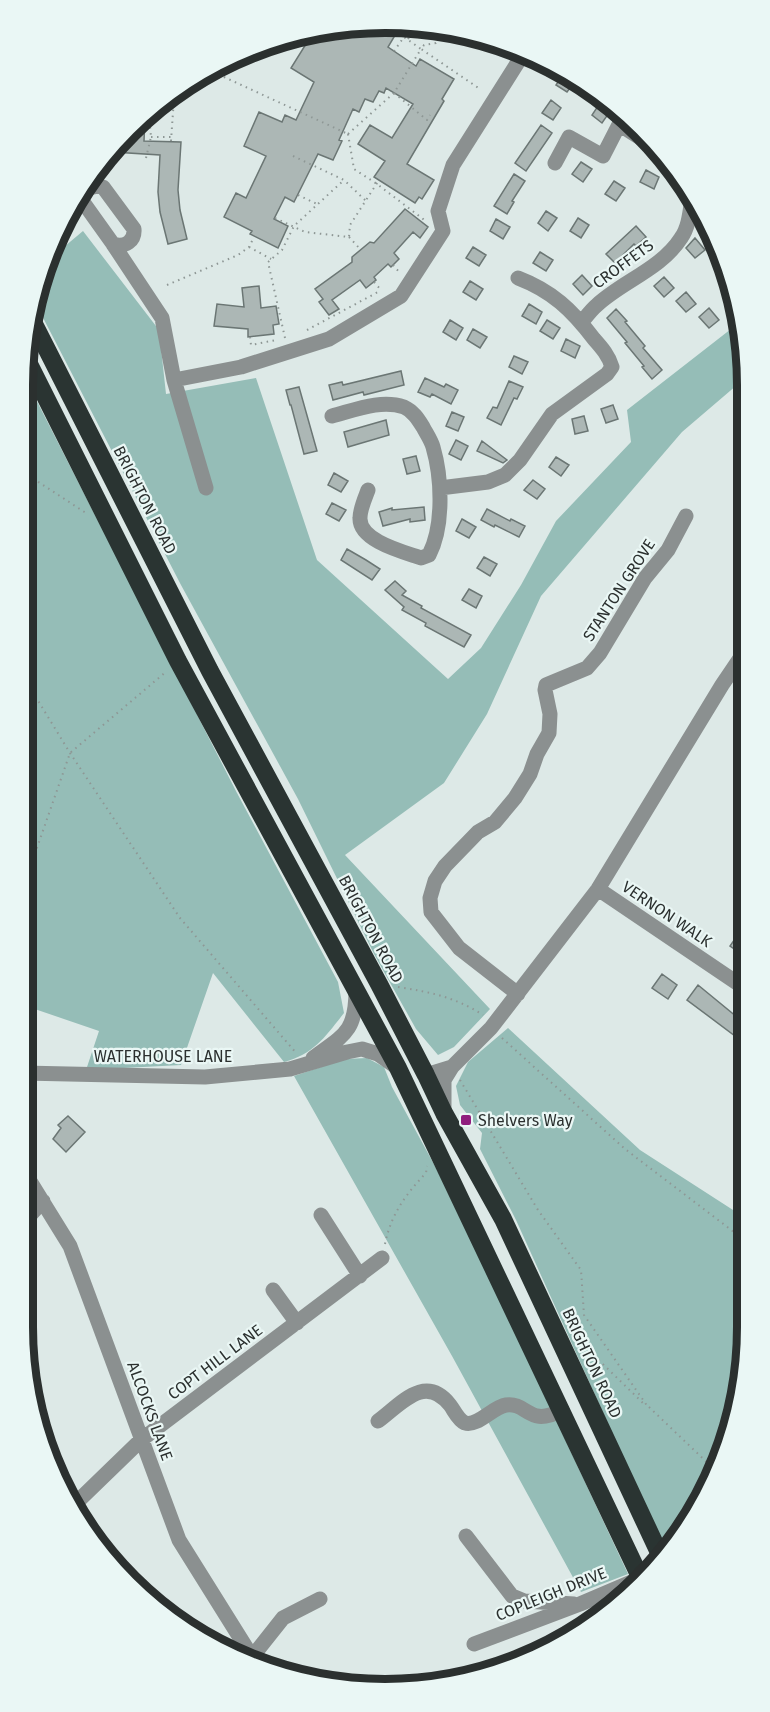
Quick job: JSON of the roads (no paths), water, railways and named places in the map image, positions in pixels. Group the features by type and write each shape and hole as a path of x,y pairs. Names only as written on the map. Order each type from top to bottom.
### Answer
{"highway":[{"name":"BRIGHTON ROAD","path":"37,331 210,671 503,1220 657,1549"},
{"path":"34,373 178,661 398,1068 638,1572"},
{"path":"426,1075 420,1088 428,1132"}],"street":[{"path":"174,380 241,367 329,339 401,296 443,231 438,211 453,165 519,60"},
{"path":"555,163 569,137 603,156 620,123"},
{"path":"94,186 103,187 134,229 129,243 118,246 113,244"},
{"path":"84,203 162,318 174,380 206,488"},
{"name":"CROFFETS","path":"581,323 598,304 646,272 670,251 682,237 690,209"},
{"path":"440,488 488,482 505,475 520,460 552,414 607,374 612,367 609,358 558,298 537,285 518,278"},
{"path":"332,416 376,405 405,408 416,416 433,445 440,488 438,523 429,555 421,558 383,545 365,532 360,524 360,516 368,490"},
{"name":"STANTON GROVE","path":"518,994 459,948 431,912 430,898 435,881 445,866 478,832 495,822 515,798 530,774 537,754 549,734 550,714 544,690 546,685 586,668 600,653 645,578 668,550 686,516"},
{"path":"444,1113 444,1080 452,1067 493,1025 598,889 737,663"},
{"name":"VERNON WALK","path":"598,889 737,983"},
{"name":"WATERHOUSE LANE","path":"303,1065 344,1036 355,1014 356,990"},
{"name":"WATERHOUSE LANE","path":"33,1072 205,1077 290,1069 362,1049 378,1054 398,1068"},
{"path":"426,1075 452,1067"},
{"name":"ALCOCKS LANE","path":"33,1186 70,1246 179,1540 248,1651"},
{"path":"33,1211 43,1201"},
{"path":"321,1215 360,1276"},
{"name":"COPT HILL LANE","path":"79,1500 141,1440 382,1258"},
{"path":"273,1290 297,1323"},
{"path":"378,1421 411,1396 428,1390 437,1392 444,1398 466,1423 473,1423 497,1408 509,1405 516,1406 534,1416 552,1415 562,1410"},
{"path":"466,1536 512,1596 524,1601 580,1604"},
{"name":"COPLEIGH DRIVE","path":"474,1644 624,1585"},
{"path":"256,1654 283,1618 321,1599"}],"place":[{"name":"Shelvers Way","path":"466,1120"}]}
